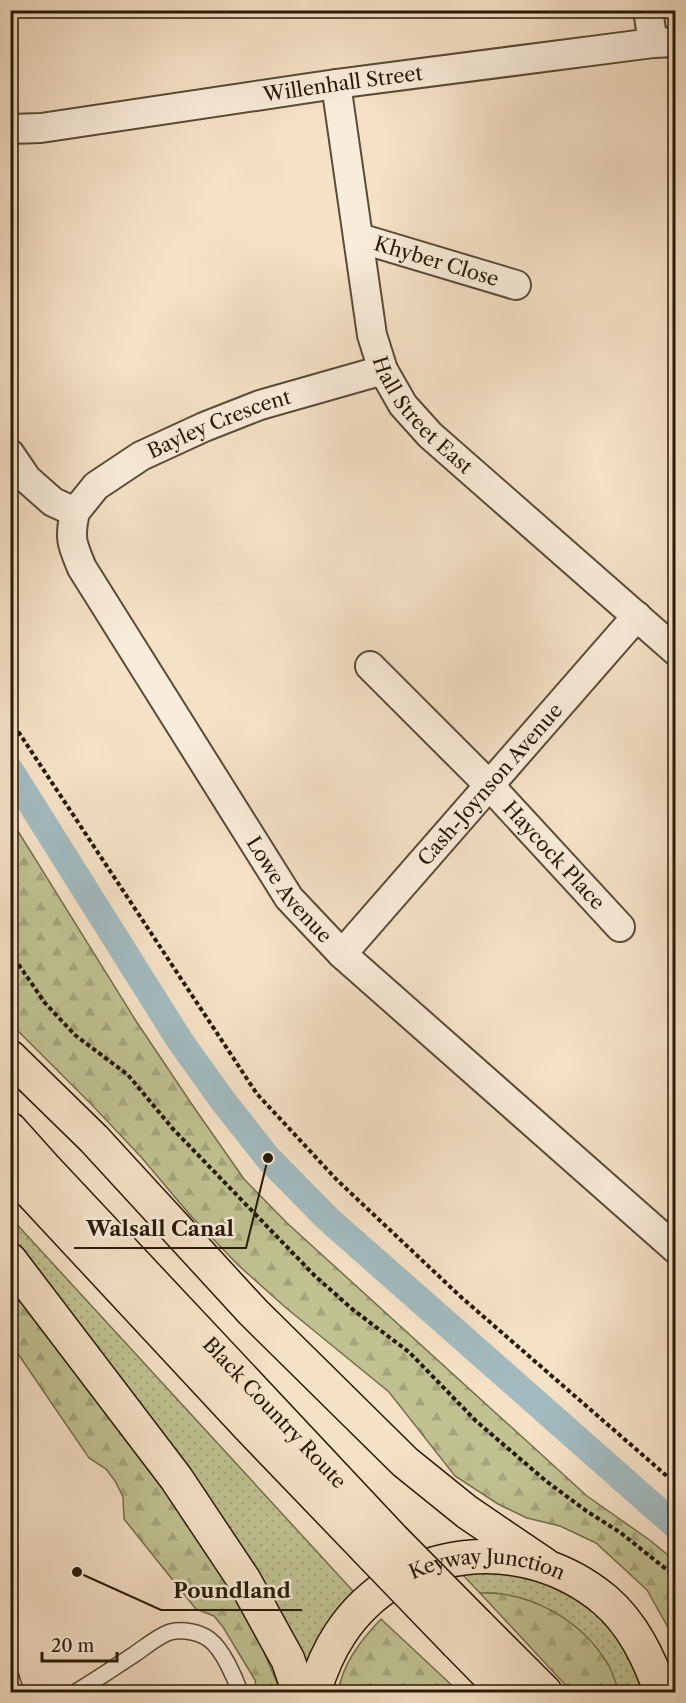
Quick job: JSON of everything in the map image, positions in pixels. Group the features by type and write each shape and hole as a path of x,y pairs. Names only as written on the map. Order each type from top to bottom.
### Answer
{"highway":[{"path":"10,1057 94,1139 253,1312 405,1462 467,1512 544,1565"},
{"name":"Black Country Route","path":"10,1129 384,1548 468,1634 545,1692"},
{"name":"Black Country Route","path":"10,1170 250,1428 384,1548"},
{"path":"10,1260 176,1478 244,1580 288,1660 299,1692"},
{"name":"Keyway Junction","path":"314,1692 324,1663 340,1633 370,1600 417,1570 444,1561 472,1556 513,1557 560,1571 584,1584 619,1614 635,1635 656,1678 670,1692"},
{"name":"Black Country Route","path":"468,1634 505,1692"}],"street":[{"path":"648,10 664,42"},
{"name":"Willenhall Street","path":"10,129 41,128 336,84 664,42"},
{"name":"Hall Street East","path":"336,84 372,335 383,370 403,405 430,435 675,651"},
{"name":"Khyber Close","path":"358,238 516,285"},
{"name":"Bayley Crescent","path":"75,512 96,486 141,456 204,427 260,405 383,370"},
{"path":"10,454 27,479 53,502 75,512"},
{"name":"Lowe Avenue","path":"75,512 72,544 82,568 289,898 342,954 671,1238"},
{"name":"Cash-Joynson Avenue","path":"342,954 637,616"},
{"name":"Haycock Place","path":"370,666 489,785 620,927"}],"lane":[{"path":"76,1692 154,1641 168,1633 178,1631 194,1632 211,1640 235,1679 240,1692"}],"path":[{"path":"10,719 257,1094 337,1180 461,1297 675,1484"},
{"path":"10,952 45,1003 75,1035 128,1075 173,1129 315,1275 352,1309 409,1352 476,1421 546,1481 621,1533 675,1578"}],"green space":[{"path":"11,820 136,1021 244,1179 287,1223 587,1496 651,1541 675,1561 675,1640 647,1590 596,1543 560,1526 527,1518 498,1504 455,1476 389,1392 285,1307 238,1265 190,1215 142,1158 11,1024"},
{"path":"11,1218 353,1591 325,1631 307,1683 11,1245"},
{"path":"10,1286 142,1455 234,1591 281,1692 257,1692 255,1680 223,1627 214,1616 196,1609 124,1519 123,1497 115,1481 106,1469 89,1458 14,1348 11,1350"},
{"path":"473,1567 546,1581 594,1610 619,1638 636,1673 642,1692 619,1692 609,1667 595,1647 585,1635 555,1613 496,1593 480,1593 458,1570"},
{"path":"480,1593 518,1597 536,1603 570,1623 598,1650 609,1666 619,1692 572,1692"},
{"path":"381,1619 459,1692 338,1692 344,1671 354,1652"}],"waterway":[{"path":"10,770 180,1041 268,1158 328,1219 676,1526"}],"place":[{"name":"Walsall Canal","path":"268,1158"},
{"name":"Poundland","path":"77,1572"}]}
